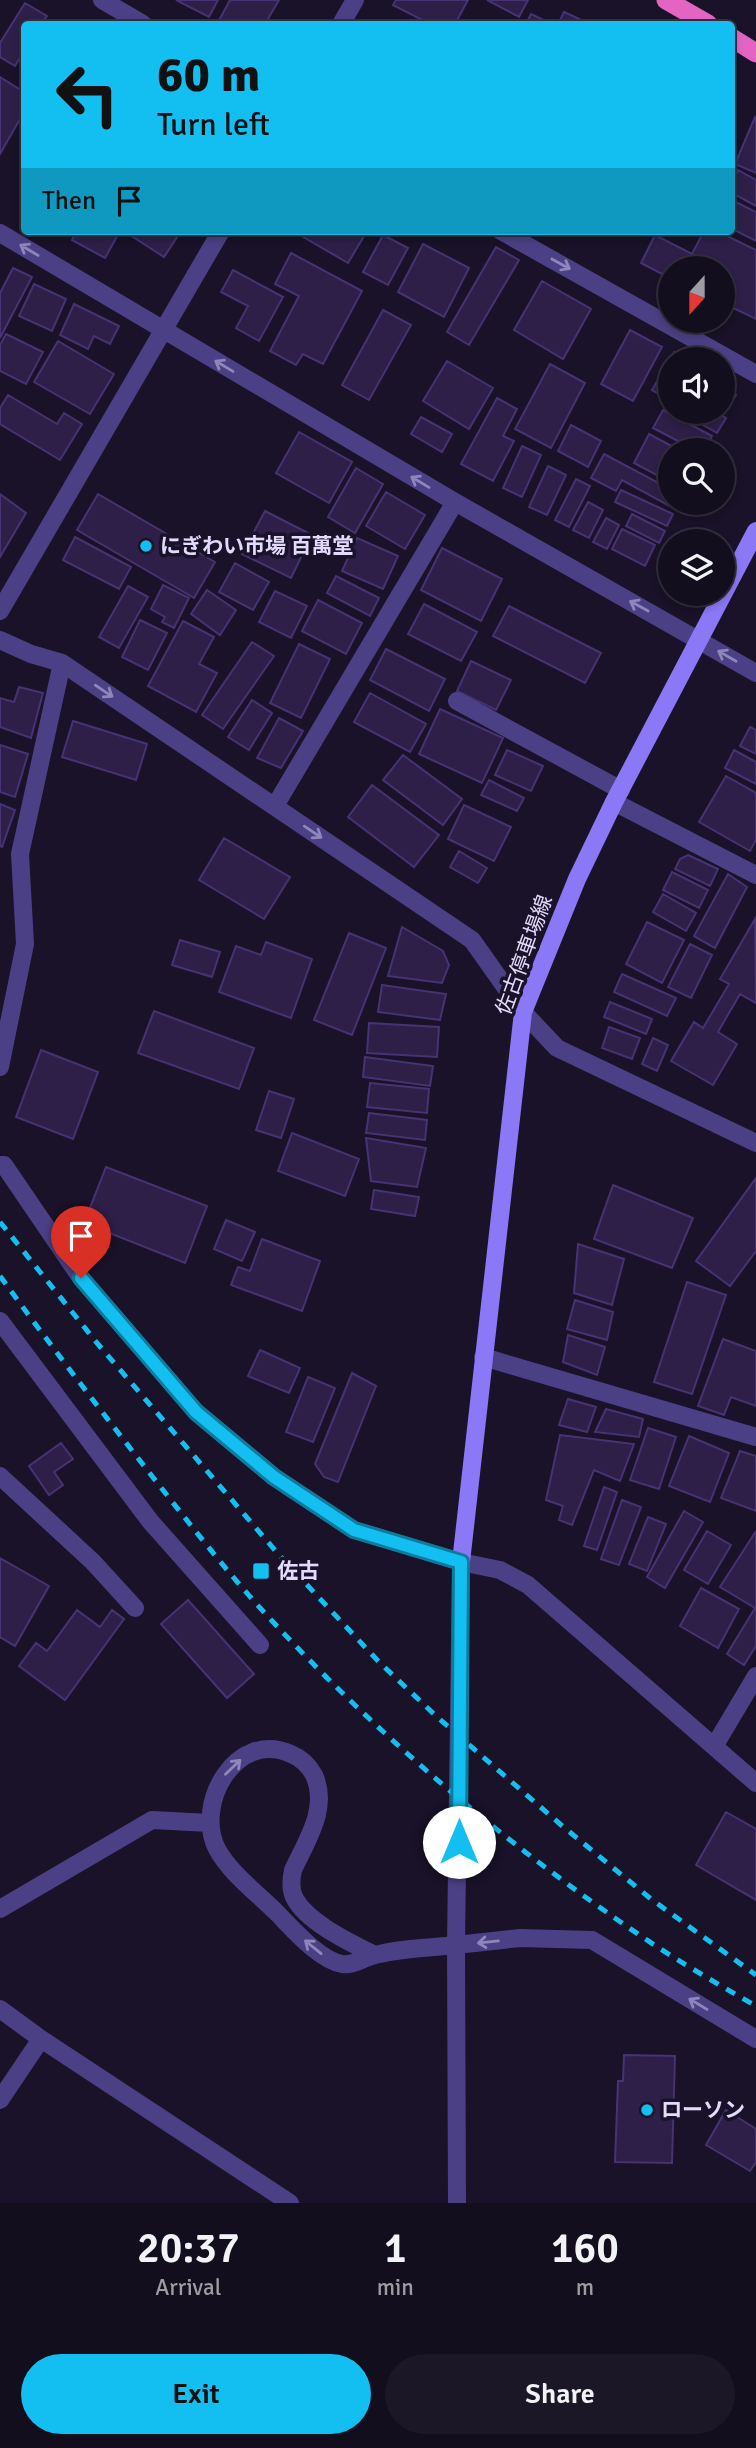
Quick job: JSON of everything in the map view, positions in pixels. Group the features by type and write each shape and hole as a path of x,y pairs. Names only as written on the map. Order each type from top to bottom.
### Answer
{"highway":[{"path":"666,0 703,21"},
{"path":"735,40 756,53"}],"main road":[{"name":"佐古停車場線","path":"461,1562 523,1012 577,880 756,531"}],"street":[{"path":"102,0 138,21"},
{"path":"343,21 355,0"},
{"path":"0,233 455,502 756,673"},
{"path":"0,611 219,235"},
{"path":"508,235 756,374"},
{"path":"275,806 455,502"},
{"path":"0,639 31,654 62,663 472,940 523,1012 558,1048 756,1143"},
{"path":"0,1067 25,944 20,854 62,663"},
{"path":"457,701 756,875"},
{"path":"1,1161 81,1278 196,1412 274,1477 354,1530 461,1562 500,1570 528,1585 756,1783"},
{"path":"0,1321 150,1521 260,1645"},
{"path":"483,1357 756,1437"},
{"path":"0,1476 93,1562 135,1608"},
{"path":"457,2203 461,1562"},
{"path":"715,1745 756,1676"},
{"path":"374,1955 345,1941 318,1922 295,1898 291,1880 293,1870 320,1809 319,1786 312,1771 304,1762 282,1751 261,1750 244,1757 224,1776 215,1792 210,1823 218,1851 231,1868 311,1947 339,1964 349,1965 374,1955 520,1938 592,1940 756,2039"},
{"path":"0,1909 152,1820 210,1823"},
{"path":"0,2009 41,2039 290,2203"},
{"path":"0,2101 41,2039"}],"building":[{"path":"176,0 218,0 209,17"},
{"path":"230,0 279,0 267,21 219,21"},
{"path":"396,0 468,0 457,21 424,21 393,5"},
{"path":"487,0 528,0 519,17"},
{"path":"25,3 47,16 43,21 21,21 21,56 15,66 0,57 0,43"},
{"path":"564,12 584,21 560,21"},
{"path":"531,14 546,21 528,21"},
{"path":"0,77 21,90 21,117 0,154"},
{"path":"756,118 756,173 735,164"},
{"path":"738,170 756,180 756,206 735,195 735,176"},
{"path":"735,202 756,212 756,241 735,230"},
{"path":"75,235 118,235 105,258 72,240"},
{"path":"130,235 178,235 164,257"},
{"path":"300,235 365,235 348,263"},
{"path":"383,235 408,248 388,285 363,272"},
{"path":"655,235 692,254 702,235 725,235 756,250 756,319 735,309 735,256 658,256 658,272 641,263"},
{"path":"423,244 469,268 444,317 398,292"},
{"path":"496,247 519,260 469,345 447,332"},
{"path":"291,253 362,291 323,364 303,354 296,365 270,351 299,296 275,284"},
{"path":"13,268 32,277 0,338 0,293"},
{"path":"233,270 283,297 259,341 236,328 248,306 221,292"},
{"path":"542,281 591,309 563,359 514,330"},
{"path":"34,284 66,299 52,331 19,316"},
{"path":"74,304 119,326 110,344 94,336 88,349 60,335"},
{"path":"383,310 411,325 369,400 342,385"},
{"path":"630,330 662,347 658,347 658,354 633,401 601,384"},
{"path":"6,334 43,352 26,384 0,371 0,345"},
{"path":"58,341 114,374 90,414 34,382"},
{"path":"447,361 493,388 469,429 423,401"},
{"path":"550,364 585,383 551,448 515,429"},
{"path":"658,380 658,393 652,390"},
{"path":"8,395 57,424 64,413 82,424 60,460 0,424 0,408"},
{"path":"497,398 517,409 503,436 514,441 493,481 461,464"},
{"path":"421,417 452,434 442,452 411,434"},
{"path":"658,419 658,424 689,424 712,436 672,438 653,428"},
{"path":"701,424 722,424 717,433"},
{"path":"571,425 601,441 588,467 558,451"},
{"path":"299,432 352,462 329,503 276,473"},
{"path":"649,434 658,439 658,476 634,463"},
{"path":"522,446 541,455 522,497 503,488"},
{"path":"604,454 658,483 658,500 622,480 616,491 591,478"},
{"path":"548,466 566,475 547,515 529,507"},
{"path":"356,468 383,484 355,533 328,517"},
{"path":"576,479 590,486 569,527 555,520"},
{"path":"621,490 658,507 658,515 672,515 667,526 615,502"},
{"path":"386,492 425,515 405,549 366,526"},
{"path":"0,494 26,513 0,557"},
{"name":"にぎわい市場 百萬堂","path":"98,494 215,562 194,598 77,530"},
{"path":"588,502 603,510 589,538 573,530"},
{"path":"265,511 312,535 291,578 242,554"},
{"path":"632,514 661,529 658,529 658,542 626,526"},
{"path":"606,518 619,525 607,549 593,542"},
{"path":"622,529 655,545 645,566 612,549"},
{"path":"75,537 131,567 119,589 63,560"},
{"path":"357,538 398,556 383,589 342,571"},
{"path":"442,548 502,579 481,621 421,590"},
{"path":"235,563 269,582 253,610 219,592"},
{"path":"336,576 379,598 370,616 327,593"},
{"path":"163,585 189,598 174,628 162,622 165,617 151,609"},
{"path":"128,586 148,597 119,648 99,637"},
{"path":"207,590 236,610 220,635 191,614"},
{"path":"275,591 307,606 291,638 259,622"},
{"path":"318,600 362,623 346,654 302,631"},
{"path":"424,604 477,632 461,661 408,634"},
{"path":"509,606 601,653 585,683 493,636"},
{"path":"140,620 167,633 148,670 122,657"},
{"path":"183,621 214,637 199,664 217,673 196,712 148,686"},
{"path":"252,642 274,656 223,729 202,715"},
{"path":"299,644 330,659 301,718 270,703"},
{"path":"386,649 445,679 429,711 370,680"},
{"path":"471,661 511,680 496,710 457,691"},
{"path":"19,687 43,693 31,738 0,727 0,698 14,702"},
{"path":"370,693 426,724 410,752 354,722"},
{"path":"252,700 272,713 249,750 228,737"},
{"path":"440,709 503,738 482,783 419,754"},
{"path":"279,718 303,731 281,768 257,758"},
{"path":"73,721 147,744 136,780 62,757"},
{"path":"750,727 756,730 756,754 740,746"},
{"path":"0,745 28,754 15,797 0,792"},
{"path":"507,750 543,766 531,791 495,775"},
{"path":"734,750 756,762 756,784 725,768"},
{"path":"403,755 462,799 443,825 383,780"},
{"path":"726,776 756,793 756,840 750,851 699,822"},
{"path":"489,780 524,798 517,811 481,795"},
{"path":"372,785 439,835 414,867 348,817"},
{"path":"0,804 15,810 2,847 0,846"},
{"path":"464,805 511,827 494,861 448,839"},
{"path":"224,838 290,877 264,919 199,880"},
{"path":"459,851 487,868 478,883 450,867"},
{"path":"688,855 718,869 710,886 675,869 680,859"},
{"path":"672,872 708,890 699,908 663,890"},
{"path":"728,874 747,887 715,948 694,936"},
{"path":"663,894 696,913 686,931 653,912"},
{"path":"755,919 756,1003 740,994 718,1032 737,1044 713,1085 671,1061 694,1022 703,1028 729,984 720,979"},
{"path":"647,922 684,940 662,983 626,964"},
{"path":"402,927 443,951 449,965 442,983 388,976"},
{"path":"349,933 386,948 352,1035 314,1020"},
{"path":"180,940 220,952 212,977 172,965"},
{"path":"266,942 312,959 291,1018 219,992 236,946 261,955"},
{"path":"690,944 712,955 691,998 668,987"},
{"path":"622,974 676,998 667,1016 614,992"},
{"path":"382,985 446,994 440,1020 378,1012"},
{"path":"610,1002 652,1019 646,1034 604,1017"},
{"path":"154,1011 254,1048 239,1089 138,1053"},
{"path":"369,1023 439,1027 437,1057 367,1053"},
{"path":"609,1027 640,1038 632,1059 602,1048"},
{"path":"653,1038 668,1045 657,1071 642,1064"},
{"path":"41,1050 98,1072 73,1139 16,1117"},
{"path":"365,1057 433,1066 430,1086 363,1077"},
{"path":"370,1083 429,1089 427,1113 367,1107"},
{"path":"269,1091 294,1099 281,1138 256,1130"},
{"path":"369,1113 427,1120 425,1140 366,1133"},
{"path":"292,1133 359,1159 345,1196 278,1171"},
{"path":"366,1138 426,1148 417,1187 371,1181"},
{"path":"106,1167 207,1206 185,1263 84,1223"},
{"path":"756,1178 756,1251 730,1286 696,1261"},
{"path":"613,1185 693,1218 672,1268 594,1239"},
{"path":"374,1190 419,1197 415,1216 371,1209"},
{"path":"226,1220 255,1232 242,1261 214,1249"},
{"path":"262,1239 320,1261 302,1311 231,1285 238,1267 250,1271"},
{"path":"578,1244 624,1259 612,1305 574,1293"},
{"path":"687,1282 726,1295 692,1394 654,1382"},
{"path":"575,1300 613,1312 607,1340 567,1329"},
{"path":"568,1335 605,1347 597,1375 563,1362"},
{"path":"723,1339 756,1351 756,1406 731,1397 724,1415 698,1406"},
{"path":"260,1350 300,1368 289,1393 248,1376"},
{"path":"352,1373 376,1386 338,1482 324,1477 315,1464"},
{"path":"308,1377 335,1388 313,1442 286,1432"},
{"path":"568,1399 596,1407 587,1432 559,1425"},
{"path":"606,1409 643,1419 639,1437 595,1432"},
{"path":"648,1428 676,1437 659,1489 630,1480"},
{"path":"560,1435 634,1444 620,1481 594,1470 572,1525 559,1520 563,1506 546,1500"},
{"path":"689,1436 729,1453 710,1502 669,1486"},
{"path":"61,1443 73,1459 54,1472 63,1485 49,1495 29,1466"},
{"path":"740,1451 756,1456 756,1511 721,1498"},
{"path":"604,1487 617,1492 597,1550 584,1546"},
{"path":"622,1500 641,1507 619,1565 601,1559"},
{"path":"684,1511 703,1522 665,1588 647,1577"},
{"path":"648,1517 666,1524 647,1571 629,1564"},
{"path":"707,1531 731,1545 708,1584 684,1570"},
{"path":"756,1531 756,1646 744,1665 727,1654 755,1608 720,1587"},
{"path":"0,1558 49,1586 15,1646 0,1637"},
{"path":"701,1588 739,1609 718,1648 680,1626"},
{"path":"188,1600 254,1674 227,1698 161,1624"},
{"path":"77,1610 100,1627 112,1610 124,1619 65,1700 19,1666 36,1643 47,1651"},
{"path":"726,1812 756,1829 756,1900 696,1865"},
{"path":"624,2055 675,2056 672,2163 615,2162 618,2081 623,2081"},
{"path":"726,2110 756,2129 756,2162 750,2171 706,2145"}],"railway":[{"path":"0,1222 97,1343 280,1556 379,1662 436,1716 560,1824 651,1899 756,1975"},
{"path":"0,1276 225,1568 274,1623 358,1708 447,1789 589,1900 652,1944 756,2006"}],"place":[{"name":"にぎわい市場 百萬堂","path":"146,546"},
{"name":"佐古","path":"261,1571"},
{"name":"ローソン","path":"647,2110"}],"route":[{"path":"81,1278 196,1412 274,1477 354,1530 461,1562 459,1842"}]}
